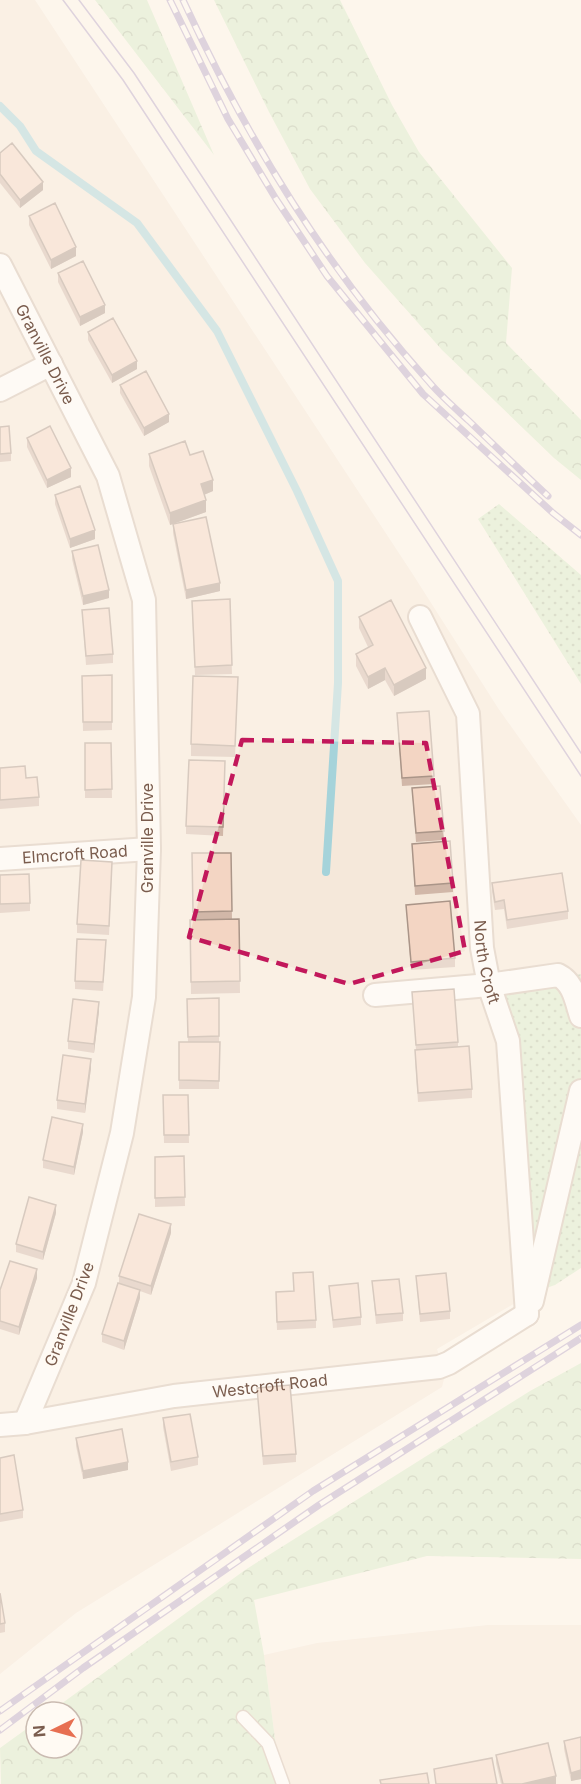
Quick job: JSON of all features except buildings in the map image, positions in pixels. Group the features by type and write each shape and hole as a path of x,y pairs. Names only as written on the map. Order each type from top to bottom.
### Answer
{"street":[{"name":"Granville Drive","path":"0,265 108,476 144,600 149,849 144,997 122,1132 84,1283 25,1423"},
{"path":"0,390 51,364"},
{"name":"North Croft","path":"420,617 468,714 482,948 489,985 508,1041 527,1314"},
{"name":"Elmcroft Road","path":"0,859 149,849"},
{"path":"375,995 489,985 558,975 570,985 581,1016"},
{"path":"527,1314 535,1294 581,1091"},
{"name":"Westcroft Road","path":"0,1425 25,1423 174,1396 438,1367 449,1363 527,1314"}],"lane":[{"path":"243,1717 268,1743 283,1784"}],"highlighted area":[{"path":"242,740 426,743 465,951 349,984 189,937"}],"shaded area":[{"path":"0,0 35,0 412,573 498,708 581,825 581,974 501,993 532,1293 437,1349 445,1375 442,1387 76,1613 0,1674"},
{"path":"488,1625 581,1625 581,1784 281,1784 264,1655 317,1643"}],"green space":[{"path":"95,0 147,0 214,155"},
{"path":"214,0 340,0 392,105 419,152 512,268 506,343 581,420 581,480 554,458 442,350 365,263 310,189"},
{"path":"499,504 581,575 581,684 478,519"},
{"path":"581,974 581,1268 555,1285 532,1293 501,992"},
{"path":"581,1363 581,1559 427,1556 254,1600 264,1655 281,1784 1,1784 0,1748 24,1731 24,1760 84,1760 84,1700 66,1700 245,1570 530,1391"}],"waterway":[{"path":"0,106 20,126 36,151 137,223 217,331 297,491 338,581 338,683 326,872"}],"tram line":[{"path":"63,0 123,80 581,776"},
{"path":"79,0 134,73 581,753"}],"railway":[{"path":"170,0 228,119 276,199 327,276 423,394 553,513 581,535"},
{"path":"183,0 234,103 262,153 323,248 392,339 439,393 548,496"},
{"path":"0,1711 313,1491 581,1325"},
{"path":"0,1730 83,1668 319,1505 581,1338"}]}
